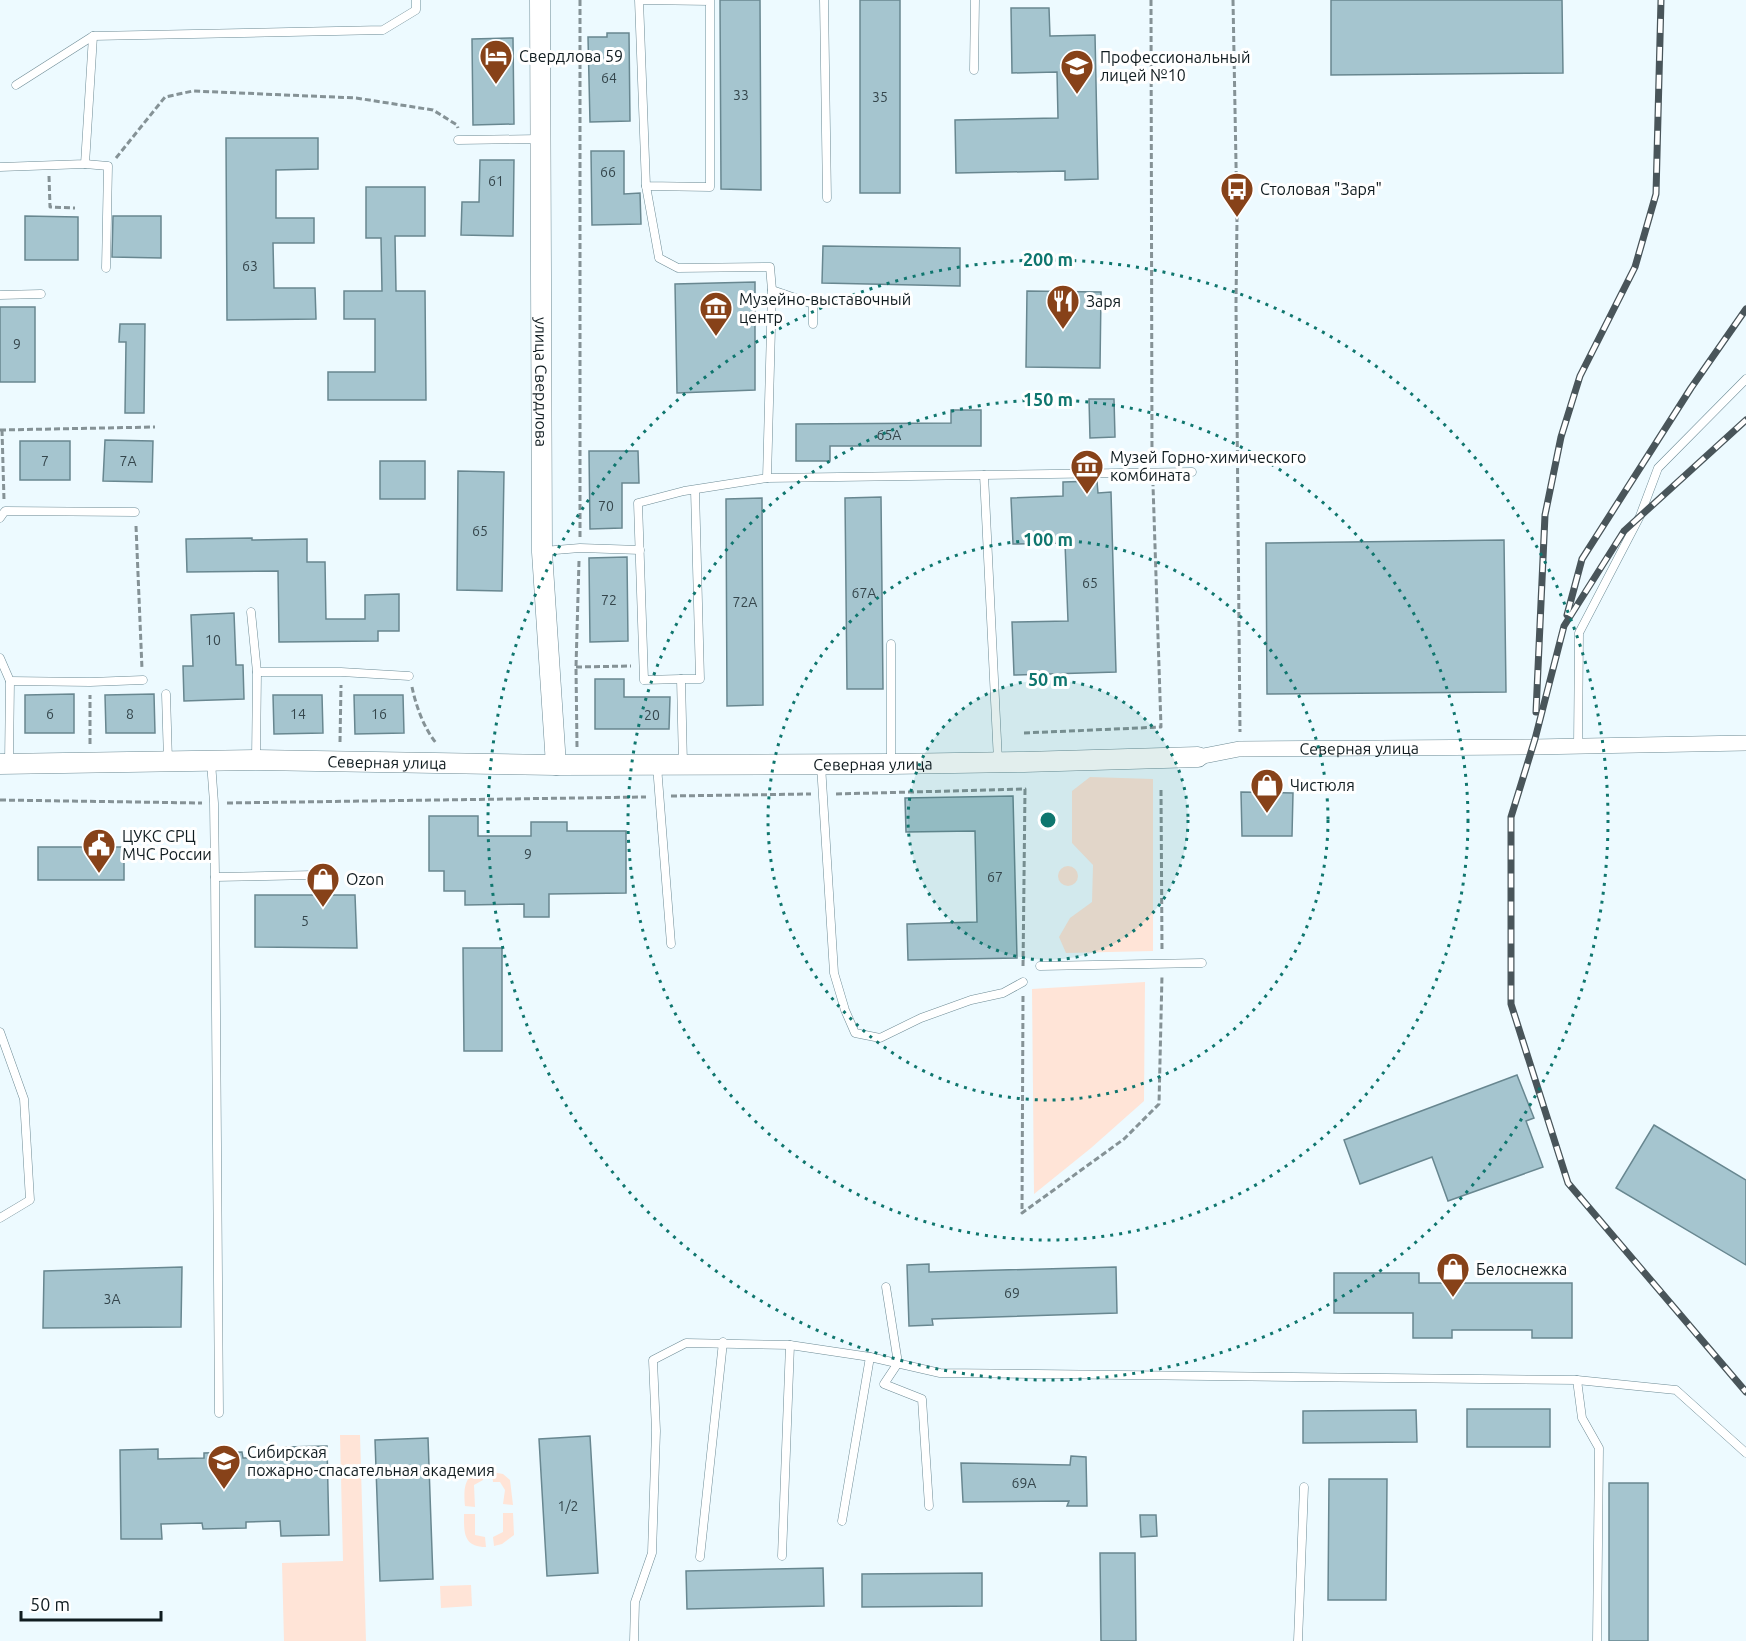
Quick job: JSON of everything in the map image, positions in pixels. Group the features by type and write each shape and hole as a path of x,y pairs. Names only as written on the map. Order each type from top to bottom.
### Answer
{"street":[{"name":"улица Свердлова","path":"540,0 542,552 556,757"},
{"name":"Северная улица","path":"4,764 556,757 657,765 891,764 1198,757 1239,749 1746,743"}],"lane":[{"path":"16,85 93,36 383,30 416,10 416,0"},
{"path":"646,186 710,187 710,1 639,0 646,186 659,258 678,268 770,267 772,290 767,478"},
{"path":"824,0 827,198"},
{"path":"974,70 975,0"},
{"path":"86,164 93,36"},
{"path":"458,140 540,139"},
{"path":"0,167 86,164 108,166 106,268"},
{"path":"772,290 813,304 813,324"},
{"path":"0,295 41,294"},
{"path":"1578,746 1579,633 1640,516 1658,468 1746,379"},
{"path":"695,490 700,679 644,680 638,503 695,490 767,478 1192,472"},
{"path":"984,475 998,762"},
{"path":"2,514 135,512"},
{"path":"542,552 580,548 639,550"},
{"path":"251,612 257,672 256,760"},
{"path":"891,644 891,764"},
{"path":"0,658 10,681 4,764"},
{"path":"257,672 341,672 409,676"},
{"path":"681,679 683,764"},
{"path":"10,681 143,680"},
{"path":"166,694 168,763"},
{"path":"211,761 215,877 219,1413"},
{"path":"821,764 834,973 845,1010 855,1033 880,1038 921,1018 971,1000 1003,993 1023,982"},
{"path":"657,765 671,944"},
{"path":"215,877 314,875"},
{"path":"1040,966 1202,963"},
{"path":"0,1032 24,1099 30,1200 0,1218"},
{"path":"886,1287 898,1363 884,1384 922,1399 929,1506"},
{"path":"700,1557 723,1342"},
{"path":"634,1641 635,1602 652,1553 656,1431 653,1360 686,1343 790,1345 870,1357 940,1373 1577,1380 1676,1390 1746,1454"},
{"path":"782,1556 790,1345"},
{"path":"842,1521 870,1357"},
{"path":"1577,1380 1582,1418 1599,1448 1598,1641"},
{"path":"1298,1641 1304,1487"}],"path":[{"path":"556,757 577,747 576,667 580,548 580,0"},
{"path":"1024,733 1161,727 1152,473 1151,0"},
{"path":"1233,0 1237,218 1239,749"},
{"path":"108,166 127,146 165,97 193,91 356,98 433,110 458,125 458,140"},
{"path":"49,165 50,207 75,208"},
{"path":"2,514 1,430 155,427"},
{"path":"135,512 143,680"},
{"path":"576,667 634,666"},
{"path":"340,747 341,672"},
{"path":"409,676 418,708 430,736 440,747 429,747"},
{"path":"90,682 90,744 101,744"},
{"path":"1025,789 1022,1213 1124,1139 1159,1104 1162,963 1161,790"},
{"path":"0,800 214,803 649,797"}],"shaded area":[{"path":"1090,777 1153,779 1153,951 1066,953 1059,937 1070,918 1092,902 1093,865 1072,843 1072,791"},
{"path":"1068,866 1075,869 1078,876 1075,883 1068,886 1061,883 1058,876 1061,869"},
{"path":"1145,982 1144,1101 1034,1194 1032,989"},
{"path":"340,1435 360,1435 366,1641 284,1641 282,1563 343,1561"},
{"path":"476,1472 483,1472 483,1480 474,1485 475,1507 465,1506 467,1482"},
{"path":"492,1472 503,1474 510,1480 513,1505 503,1504 505,1490 500,1482 493,1482"},
{"path":"503,1513 513,1513 514,1535 502,1544 494,1546 493,1537 503,1532"},
{"path":"464,1514 475,1514 475,1535 485,1537 486,1547 473,1544 466,1537"},
{"path":"471,1585 472,1606 441,1608 440,1586"}],"building":[{"path":"720,0 760,0 761,190 721,189"},
{"path":"860,0 900,0 900,193 860,193"},
{"path":"1331,0 1562,0 1563,73 1331,75"},
{"name":"Профессиональный лицей №10","path":"1011,8 1049,8 1050,36 1095,35 1098,179 1065,180 1065,171 956,173 955,120 1058,118 1057,72 1012,73"},
{"path":"607,33 629,33 630,121 590,122 588,37 607,37"},
{"path":"513,38 514,124 473,125 472,39"},
{"path":"226,138 318,138 318,169 276,170 276,218 314,218 314,243 273,243 274,288 315,288 316,319 227,320"},
{"path":"591,151 624,151 624,194 640,193 641,224 592,225"},
{"path":"480,160 514,160 513,236 461,235 462,202 479,202"},
{"path":"366,187 425,187 425,236 395,236 396,291 425,291 426,400 328,400 328,372 375,372 375,319 344,319 344,291 382,291 381,238 366,238"},
{"path":"25,216 78,217 78,260 25,260"},
{"path":"113,216 161,216 161,258 112,257"},
{"path":"823,246 960,248 960,286 822,283"},
{"name":"Музейно-выставочный центр","path":"755,282 755,390 677,393 675,284"},
{"name":"Заря","path":"1027,291 1101,292 1100,368 1026,367"},
{"path":"0,307 35,307 35,382 0,382"},
{"path":"120,324 145,324 144,413 125,413 126,342 119,342"},
{"path":"1089,399 1114,399 1115,437 1090,438"},
{"path":"951,410 981,410 981,446 830,446 830,461 796,461 796,424 951,423"},
{"path":"105,440 153,441 152,482 103,481"},
{"path":"20,441 70,441 70,480 20,480"},
{"path":"589,451 638,451 639,483 622,483 622,528 590,529"},
{"path":"380,461 425,461 425,499 380,499"},
{"path":"458,471 504,472 502,591 457,590"},
{"path":"1097,481 1098,493 1111,492 1116,672 1014,675 1012,622 1068,621 1065,543 1013,544 1011,498 1063,496 1063,482"},
{"path":"881,497 883,689 847,689 845,498"},
{"path":"762,498 763,705 727,706 726,499"},
{"path":"252,538 252,540 307,539 307,562 325,562 326,619 365,619 365,595 399,594 399,631 378,631 378,641 279,642 278,571 187,572 186,539"},
{"path":"1504,540 1506,692 1267,694 1266,543"},
{"path":"627,557 628,641 590,642 589,558"},
{"path":"234,613 236,665 243,665 244,699 184,701 183,666 193,666 191,615"},
{"path":"595,679 624,679 624,697 670,697 669,729 595,729"},
{"path":"74,694 74,733 25,733 25,695"},
{"path":"154,694 155,733 106,733 105,695"},
{"path":"273,695 322,695 323,733 274,734"},
{"path":"354,695 403,695 404,733 355,734"},
{"name":"Чистюля","path":"1241,792 1293,793 1292,836 1242,836"},
{"path":"1013,796 1017,958 908,960 907,924 977,922 975,831 906,832 905,798"},
{"path":"429,816 478,816 478,836 531,836 531,822 567,822 567,831 626,831 626,893 549,894 549,917 524,917 524,904 465,905 465,891 444,891 444,871 429,871"},
{"path":"38,847 124,847 124,880 38,880"},
{"path":"255,895 355,895 357,948 255,947"},
{"path":"463,948 502,948 502,1051 464,1051"},
{"path":"1517,1075 1534,1118 1526,1121 1543,1167 1448,1201 1432,1157 1360,1184 1344,1140"},
{"path":"1654,1125 1746,1180 1746,1265 1616,1188"},
{"path":"929,1264 929,1272 1116,1267 1117,1313 932,1319 933,1325 909,1326 907,1265"},
{"path":"182,1267 181,1327 43,1328 44,1271"},
{"name":"Белоснежка","path":"1334,1273 1419,1273 1419,1283 1572,1283 1572,1338 1532,1338 1532,1330 1452,1330 1452,1338 1413,1338 1413,1313 1334,1313"},
{"path":"1467,1409 1550,1409 1550,1447 1467,1447"},
{"path":"1416,1410 1417,1442 1303,1443 1303,1411"},
{"path":"590,1436 598,1573 547,1576 539,1439"},
{"path":"428,1438 433,1579 380,1581 375,1440"},
{"name":"Сибирская пожарно-спасательная академия","path":"327,1446 329,1535 281,1536 280,1521 246,1522 246,1528 203,1529 202,1523 161,1524 162,1539 121,1539 120,1450 158,1449 158,1459 204,1458 204,1453 242,1452 243,1458 285,1457 285,1447"},
{"path":"1071,1456 1086,1457 1087,1506 1067,1506 1069,1501 963,1502 961,1463 1070,1465"},
{"path":"1329,1479 1387,1479 1386,1600 1328,1600"},
{"path":"1609,1483 1648,1483 1648,1641 1609,1641"},
{"path":"1140,1515 1156,1515 1157,1536 1141,1537"},
{"path":"1100,1553 1135,1553 1136,1641 1101,1641"},
{"path":"823,1568 824,1606 687,1609 686,1571"},
{"path":"982,1573 982,1606 862,1607 862,1574"}],"railway":[{"path":"1536,712 1545,515 1561,437 1580,376 1635,267 1656,194 1661,0"},
{"path":"1567,615 1582,559 1691,388 1746,309"},
{"path":"1746,420 1624,531 1564,626 1535,739 1511,817 1511,1004 1568,1183 1746,1392"}],"place":[{"name":"Свердлова 59","path":"496,85"},
{"name":"Профессиональный лицей №10","path":"1077,95"},
{"name":"Столовая \"Заря\"","path":"1237,218"},
{"name":"Заря","path":"1063,330"},
{"name":"Музейно-выставочный центр","path":"716,337"},
{"name":"Музей Горно-химического комбината","path":"1087,495"},
{"name":"Чистюля","path":"1267,814"},
{"name":"ЦУКС СРЦ МЧС России","path":"99,874"},
{"name":"Ozon","path":"323,908"},
{"name":"Белоснежка","path":"1453,1298"},
{"name":"Сибирская пожарно-спасательная академия","path":"224,1490"}]}
